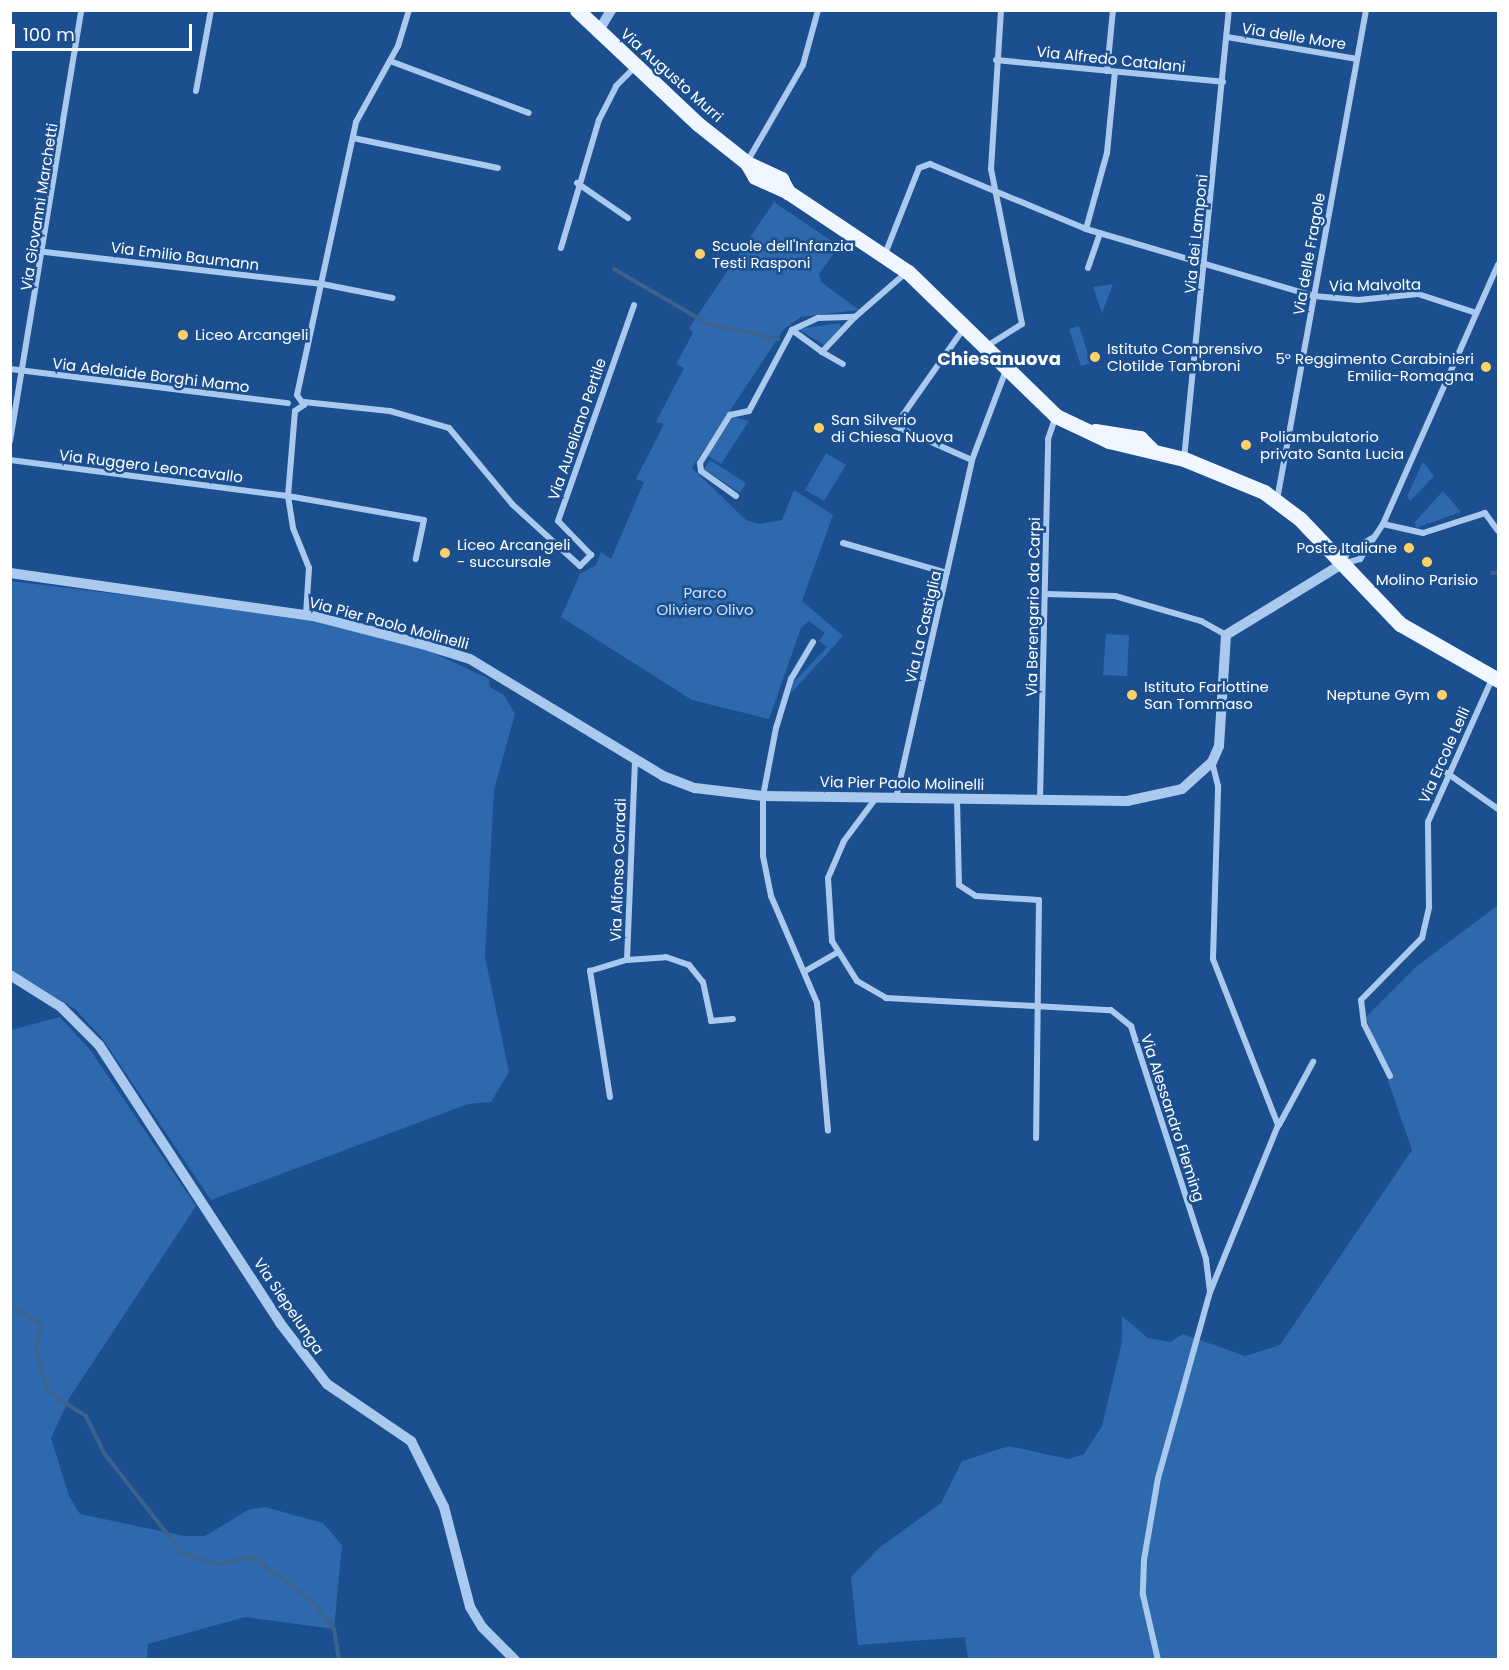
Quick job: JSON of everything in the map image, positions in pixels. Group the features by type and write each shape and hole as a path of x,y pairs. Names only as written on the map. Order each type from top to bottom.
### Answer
{"main road":[{"name":"Via Augusto Murri","path":"577,10 635,66 747,163 755,177 788,192 885,254 908,272 1006,370 1056,416 1095,431 1127,447 1151,449 1246,482 1277,501 1400,624 1496,678"}],"street":[{"name":"Via Giovanni Marchetti","path":"10,441 45,252 81,10"},
{"path":"196,91 211,10"},
{"path":"295,411 288,403 297,395 353,138 363,104 390,61 409,10"},
{"path":"598,32 611,10"},
{"path":"747,163 803,65 818,10"},
{"path":"984,348 1022,324 993,193 996,60 1001,10"},
{"path":"1086,229 1107,153 1113,10"},
{"name":"Via dei Lamponi","path":"1184,459 1229,10"},
{"name":"Via delle Fragole","path":"1277,501 1366,10"},
{"name":"Via delle More","path":"1227,37 1357,59"},
{"name":"Via Alfredo Catalani","path":"996,60 1223,82"},
{"path":"390,61 530,113"},
{"path":"561,248 577,183 599,120 616,86 635,66"},
{"path":"353,138 498,168"},
{"name":"Via Malvolta","path":"885,254 925,165 1086,229 1314,296 1352,300 1418,294 1476,314"},
{"path":"577,183 628,218"},
{"path":"1089,268 1100,233"},
{"name":"Via Emilio Baumann","path":"45,252 322,284 393,298"},
{"path":"1226,635 1342,564 1360,559 1383,524 1498,264"},
{"path":"822,352 855,316 908,272"},
{"name":"Via Aureliano Pertile","path":"304,402 390,411 449,428 512,504 580,566 591,555 558,521 633,305"},
{"path":"736,496 701,471 700,463 730,415 749,411 792,330 818,318 855,316"},
{"path":"964,328 895,426 972,460"},
{"path":"792,330 843,364"},
{"name":"Via Adelaide Borghi Mamo","path":"10,369 288,403"},
{"name":"Via La Castiglia","path":"896,798 972,460 1006,370"},
{"path":"297,395 304,402 295,411 288,496 293,528 309,568 306,615"},
{"name":"Via Berengario da Carpi","path":"1040,801 1046,594 1047,439 1056,416"},
{"name":"Via Ruggero Leoncavallo","path":"10,460 288,496 423,520 416,559"},
{"path":"1383,524 1423,533 1485,513 1498,531"},
{"path":"1342,564 1348,552 1374,537"},
{"path":"843,543 947,573"},
{"name":"Via Pier Paolo Molinelli","path":"10,573 306,615 470,659 635,758 695,788 763,796 1040,801 1149,799 1197,779 1212,762"},
{"path":"1046,594 1124,598 1201,621 1226,635"},
{"path":"1226,635 1219,746 1212,762 1218,786 1213,958 1278,1125"},
{"path":"813,642 790,679 763,796 765,877 807,970 821,1027 828,1131"},
{"name":"Via Ercole Lelli","path":"1390,1076 1364,1024 1361,1000 1422,938 1429,907 1428,822 1447,773 1496,678"},
{"name":"Via Alfonso Corradi","path":"610,1097 590,971 627,960 635,758"},
{"path":"1447,773 1498,809"},
{"name":"Via Alessandro Fleming","path":"876,798 844,841 828,878 828,929 836,953 857,981 886,998 1111,1010 1131,1026 1206,1259 1210,1292 1158,1478 1144,1560 1143,1595 1158,1659"},
{"path":"957,799 959,885 976,896 1039,900 1036,1138"},
{"path":"807,970 836,953"},
{"path":"627,960 666,957 689,965 703,982 711,1021 733,1019"},
{"name":"Via Siepelunga","path":"10,975 61,1007 99,1045 280,1323 327,1384 411,1441 444,1507 470,1607 482,1627 514,1659"},
{"path":"1210,1292 1278,1125 1313,1062"}],"green space":[{"name":"Parco Oliviero Olivo","path":"774,202 839,246 819,274 821,282 859,310 801,317 784,329 692,468 746,520 759,524 782,520 794,490 833,515 802,601 843,636 791,693 793,683 827,647 819,641 825,633 809,621 801,628 769,719 692,700 561,617 580,574 596,565 601,552 611,559 644,482 636,479 664,424 656,422 684,368 676,364 693,333 689,328"},
{"path":"1113,284 1102,313 1093,287"},
{"path":"839,323 843,329 824,345 798,329"},
{"path":"1079,326 1091,363 1081,366 1069,329"},
{"path":"733,417 749,421 721,464 708,456"},
{"path":"826,453 846,465 824,501 805,490"},
{"path":"710,460 746,483 740,493 704,469"},
{"path":"1423,462 1434,476 1410,501 1407,496"},
{"path":"1443,491 1461,512 1416,528 1415,522"},
{"path":"11,581 295,616 417,645 489,679 490,687 504,695 515,714 494,790 485,957 509,1072 491,1102 468,1104 211,1200 102,1038 75,1009 11,970"},
{"path":"1106,634 1129,635 1127,676 1103,675"},
{"path":"1498,905 1498,1659 968,1659 965,1637 858,1645 851,1577 879,1548 941,1503 962,1461 1009,1446 1068,1459 1084,1454 1102,1426 1122,1342 1122,1316 1148,1338 1170,1342 1183,1334 1245,1356 1280,1345 1412,1150 1366,1017 1417,966"},
{"path":"60,1017 91,1051 196,1206 70,1397 51,1438 69,1496 80,1514 184,1536 205,1536 248,1510 265,1507 323,1523 342,1545 334,1629 245,1617 148,1644 147,1659 11,1659 11,1030"}],"waterway":[{"path":"614,269 708,324 778,339"},
{"path":"1492,573 1498,573"},
{"path":"10,1305 41,1324 36,1350 48,1392 86,1416 104,1453 182,1553 219,1564 253,1557 313,1602 334,1629 339,1660"}],"place":[{"name":"Scuole dell'Infanzia Testi Rasponi","path":"700,254"},
{"name":"Liceo Arcangeli","path":"183,335"},
{"name":"Istituto Comprensivo Clotilde Tambroni","path":"1095,357"},
{"name":"5° Reggimento Carabinieri Emilia-Romagna","path":"1486,367"},
{"name":"San Silverio di Chiesa Nuova","path":"819,428"},
{"name":"Poliambulatorio privato Santa Lucia","path":"1246,445"},
{"name":"Poste Italiane","path":"1409,548"},
{"name":"Liceo Arcangeli - succursale","path":"445,553"},
{"name":"Molino Parisio","path":"1427,562"},
{"name":"Istituto Farlottine San Tommaso","path":"1132,695"},
{"name":"Neptune Gym","path":"1442,695"}],"district":[{"name":"Chiesanuova","path":"999,359"}]}
